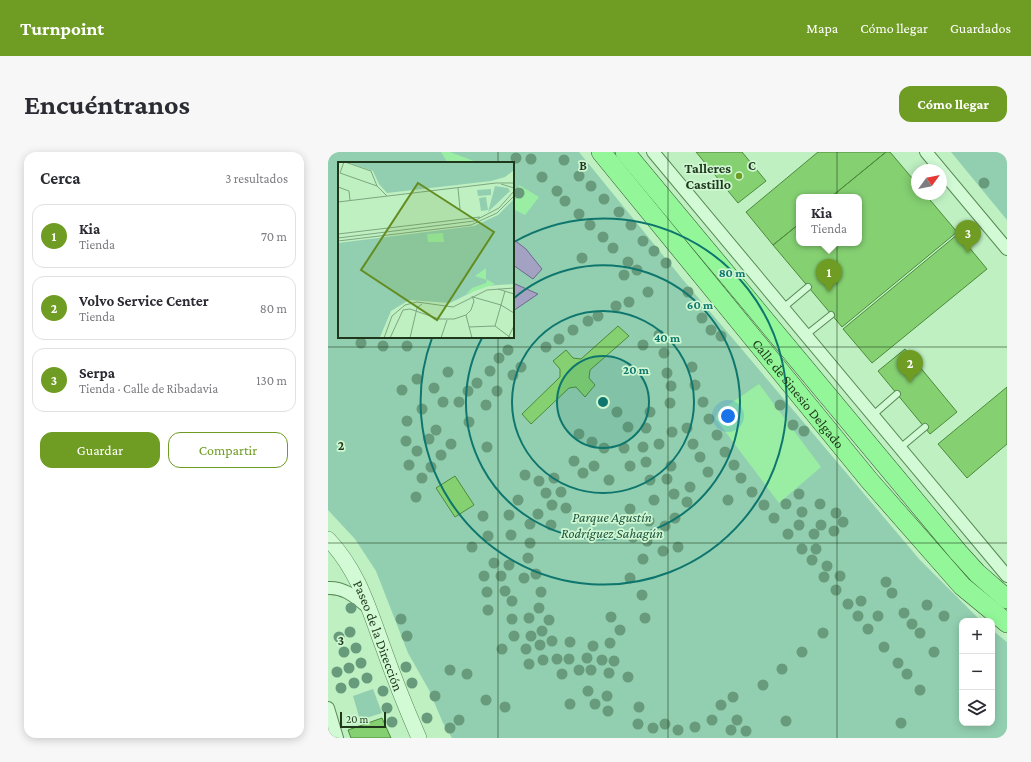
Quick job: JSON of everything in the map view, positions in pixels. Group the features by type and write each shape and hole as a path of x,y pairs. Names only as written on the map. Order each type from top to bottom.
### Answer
{"main road":[{"name":"Calle de Sinesio Delgado","path":"601,152 869,480 962,586 1007,623"},
{"name":"Calle de Sinesio Delgado","path":"625,152 958,552 977,572 1007,599"}],"street":[{"path":"653,152 1007,576"},
{"path":"926,152 1007,249"},
{"name":"Paseo de la Dirección","path":"328,539 351,570 370,608 402,699 420,738"},
{"path":"328,588 338,588 348,592 370,608"},
{"path":"328,708 337,738"}],"lane":[{"path":"783,308 808,287"},
{"path":"806,335 831,315"},
{"path":"873,415 897,394"},
{"path":"900,448 925,427"}],"green space":[{"name":"Parque Agustín Rodríguez Sahagún","path":"328,152 579,152 684,281 920,560 978,618 959,618 959,726 995,726 995,632 1007,642 1007,738 452,738 443,723 429,690 408,653 376,571 355,539 328,510"},
{"path":"951,152 1007,152 1007,220"},
{"path":"373,689 382,713 360,720 353,696"}],"sand":[{"path":"441,152 450,152 476,162 447,162"},
{"path":"519,185 539,197 525,215 514,210"},
{"path":"759,384 821,467 779,503 715,418 718,412"}],"water":[{"path":"514,240 526,249 542,269 533,279 514,266"},
{"path":"514,283 538,294 514,310"}],"building":[{"name":"Talleres Castillo","path":"696,152 742,152 766,181 738,203"},
{"path":"818,152 886,152 835,194 796,194 796,226 773,245 746,212"},
{"path":"886,152 890,152 911,177 911,200 930,200 957,232 842,327 773,245 796,226 796,246 862,246 862,194 835,194"},
{"path":"958,234 987,269 872,363 843,329"},
{"path":"618,326 629,336 590,370 589,378 595,385 585,397 576,387 569,388 531,424 522,414 560,377 560,369 553,361 566,350 573,358 581,359"},
{"path":"905,349 957,412 930,434 878,371"},
{"path":"1007,387 1007,444 967,478 938,444"},
{"path":"455,476 474,505 455,517 436,488"},
{"path":"382,718 391,738 351,738 348,730"}],"place":[{"name":"Talleres Castillo","path":"739,176"},
{"name":"Serpa","path":"968,253"},
{"name":"Kia","path":"829,292"},
{"name":"Volvo Service Center","path":"910,383"}]}
